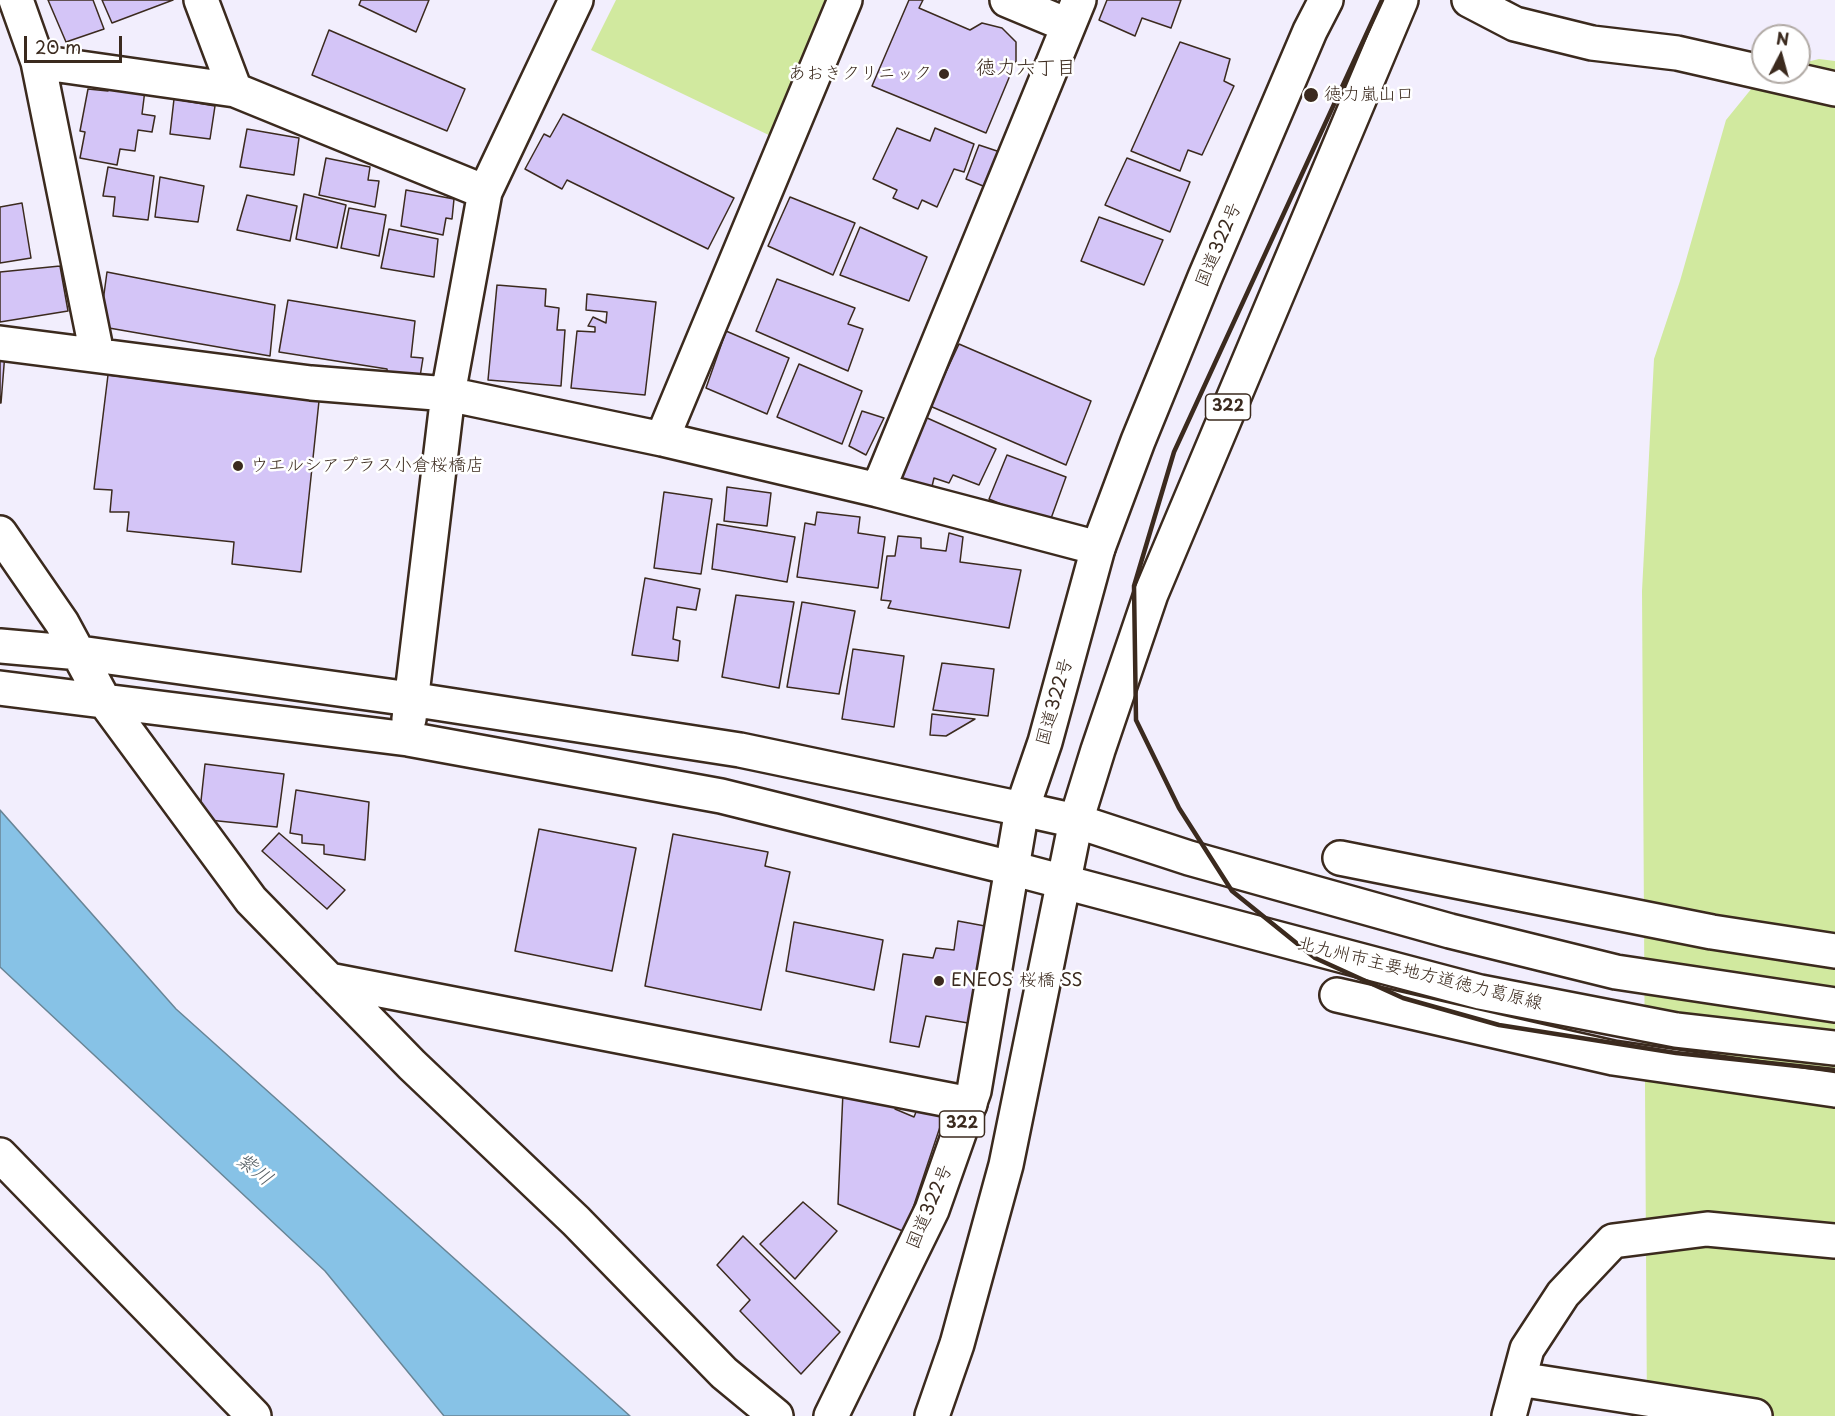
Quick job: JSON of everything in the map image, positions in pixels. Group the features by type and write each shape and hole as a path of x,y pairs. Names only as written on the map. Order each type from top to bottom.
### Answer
{"main road":[{"path":"16,0 38,62 97,354"},
{"path":"201,0 235,90"},
{"path":"408,739 410,699 448,394 485,192 576,0"},
{"path":"662,439 845,0"},
{"path":"878,490 1073,13 1007,0"},
{"name":"国道322号","path":"831,1416 932,1210 974,1091 1022,809 1045,742 1098,548 1138,441 1200,288 1310,31 1326,0"},
{"name":"322","path":"932,1416 957,1344 1006,1165 1076,822 1151,594 1401,0"},
{"path":"1468,0 1515,24 1592,43 1677,53 1835,89"},
{"path":"38,62 235,90 485,192"},
{"path":"0,344 97,354 311,383 448,394 662,439 878,490 1098,548"},
{"path":"0,533 62,623 103,699 252,900 412,1065 576,1221 724,1372 776,1416"},
{"path":"1,646 80,654 410,699 740,750 1076,822 1200,862 1450,931 1616,972 1835,1005"},
{"name":"北九州市主要地方道徳力葛原線","path":"0,688 103,699 408,739 721,796 1011,868 1480,992 1676,1030 1835,1048"},
{"path":"1340,858 1712,932 1835,951"},
{"path":"329,980 970,1104"},
{"path":"1337,994 1613,1058 1835,1090"},
{"path":"0,1155 254,1416"},
{"path":"1509,1416 1527,1349 1563,1294 1613,1241 1707,1229 1835,1241"},
{"path":"1519,1379 1755,1416"}],"green space":[{"path":"616,0 831,0 775,138 591,50"},
{"path":"1819,59 1835,61 1835,1416 1647,1416 1642,591 1654,359 1680,281 1726,120 1755,84 1811,84 1811,61"}],"water":[{"name":"紫川","path":"0,810 176,1009 630,1416 444,1416 325,1271 0,967"}],"building":[{"path":"48,0 93,0 104,29 66,42"},
{"path":"102,0 173,0 112,23"},
{"path":"361,0 429,0 416,32 359,5"},
{"name":"あおきクリニック","path":"909,0 923,0 919,8 970,30 982,23 1002,28 1016,42 1016,61 986,133 872,86"},
{"path":"1107,0 1181,0 1171,28 1142,18 1135,36 1099,20"},
{"path":"329,30 465,89 447,131 312,75"},
{"path":"1180,42 1230,59 1224,81 1234,86 1202,155 1188,150 1180,171 1131,151"},
{"path":"108,84 145,90 142,114 155,116 152,132 138,130 135,151 120,149 117,165 80,158 85,132 80,131 88,89 108,91"},
{"path":"174,99 215,106 210,139 170,134"},
{"path":"563,114 734,198 708,249 567,180 562,189 525,169 544,134 550,137"},
{"path":"897,128 930,141 935,128 974,144 964,172 954,169 937,207 922,200 918,209 893,198 897,190 873,179"},
{"path":"247,129 299,138 294,175 240,167"},
{"path":"979,145 1003,153 988,188 966,179"},
{"path":"326,158 370,167 368,180 379,181 375,207 319,195"},
{"path":"1127,158 1190,182 1170,232 1105,205"},
{"path":"108,167 154,176 148,220 113,216 115,197 103,196"},
{"path":"160,177 204,186 198,222 155,217"},
{"path":"406,190 454,199 452,219 446,218 443,235 401,226"},
{"path":"304,194 346,205 337,248 296,239"},
{"path":"247,195 297,206 290,241 237,230"},
{"path":"790,197 855,223 833,275 768,246"},
{"path":"22,203 31,258 0,263 0,207"},
{"path":"349,208 386,215 379,256 341,248"},
{"path":"1099,217 1163,240 1144,285 1081,261"},
{"path":"860,227 927,257 909,301 840,275"},
{"path":"389,229 438,239 434,277 381,268"},
{"path":"60,266 68,311 0,322 0,272"},
{"path":"107,272 275,305 270,356 109,328 101,316"},
{"path":"777,279 855,308 848,324 863,329 848,371 756,331"},
{"path":"497,285 546,289 545,306 559,308 557,330 565,330 561,386 488,380"},
{"path":"587,294 656,302 645,395 571,388 577,331 595,332 595,327 588,326 593,317 606,323 607,312 586,310"},
{"path":"288,300 415,321 411,357 423,358 419,383 388,377 387,369 279,352"},
{"path":"726,331 789,358 767,414 706,388"},
{"path":"959,344 1091,401 1066,465 930,406"},
{"path":"0,352 5,353 1,403 0,403"},
{"path":"799,364 862,391 842,444 777,417"},
{"path":"108,375 319,401 301,572 232,564 234,542 127,531 129,512 110,512 112,490 94,489"},
{"path":"862,411 884,418 866,455 849,446"},
{"path":"925,417 996,449 979,485 953,475 949,483 934,478 930,495 899,482"},
{"path":"1007,455 1066,477 1049,524 989,499"},
{"path":"727,487 771,493 767,526 724,521"},
{"path":"664,492 712,499 701,574 654,568"},
{"path":"817,512 860,517 858,533 885,537 878,588 797,577 805,523 815,525"},
{"path":"717,524 795,537 787,582 712,569"},
{"path":"949,533 963,537 960,562 1021,570 1009,628 888,608 891,601 881,600 887,556 895,556 898,536 921,538 921,548 946,551"},
{"path":"645,578 700,589 696,610 677,607 673,639 680,641 678,661 632,655"},
{"path":"736,595 794,602 779,688 722,677"},
{"path":"802,602 855,611 839,694 787,687"},
{"path":"853,649 904,656 894,727 842,719"},
{"path":"942,663 994,669 988,716 933,710"},
{"path":"932,714 975,719 946,736 930,735"},
{"path":"205,764 284,774 277,827 199,819"},
{"path":"296,790 369,802 365,860 324,854 324,845 302,843 302,835 290,833"},
{"path":"539,829 636,848 612,971 515,951"},
{"path":"279,833 345,890 327,909 262,851"},
{"path":"673,834 768,852 765,866 790,872 761,1010 645,986"},
{"path":"958,921 985,926 968,1023 926,1016 919,1047 890,1042 903,954 933,958 936,948 954,950"},
{"path":"794,922 883,940 874,990 786,971"},
{"path":"843,1092 898,1102 895,1109 914,1117 918,1107 944,1115 905,1232 838,1204"},
{"path":"803,1202 837,1231 795,1279 760,1244"},
{"path":"743,1236 840,1332 801,1374 740,1311 750,1300 717,1265"}],"railway":[{"path":"1382,0 1174,452 1134,586 1136,720 1179,808 1232,891 1315,958 1403,998 1499,1025 1676,1053 1835,1070"}],"place":[{"name":"あおきクリニック","path":"944,74"},
{"name":"徳力嵐山口","path":"1311,95"},
{"name":"ウエルシアプラス小倉桜橋店","path":"238,466"},
{"name":"ENEOS 桜橋 SS","path":"939,981"}],"district":[{"name":"徳力六丁目","path":"1026,68"}]}
